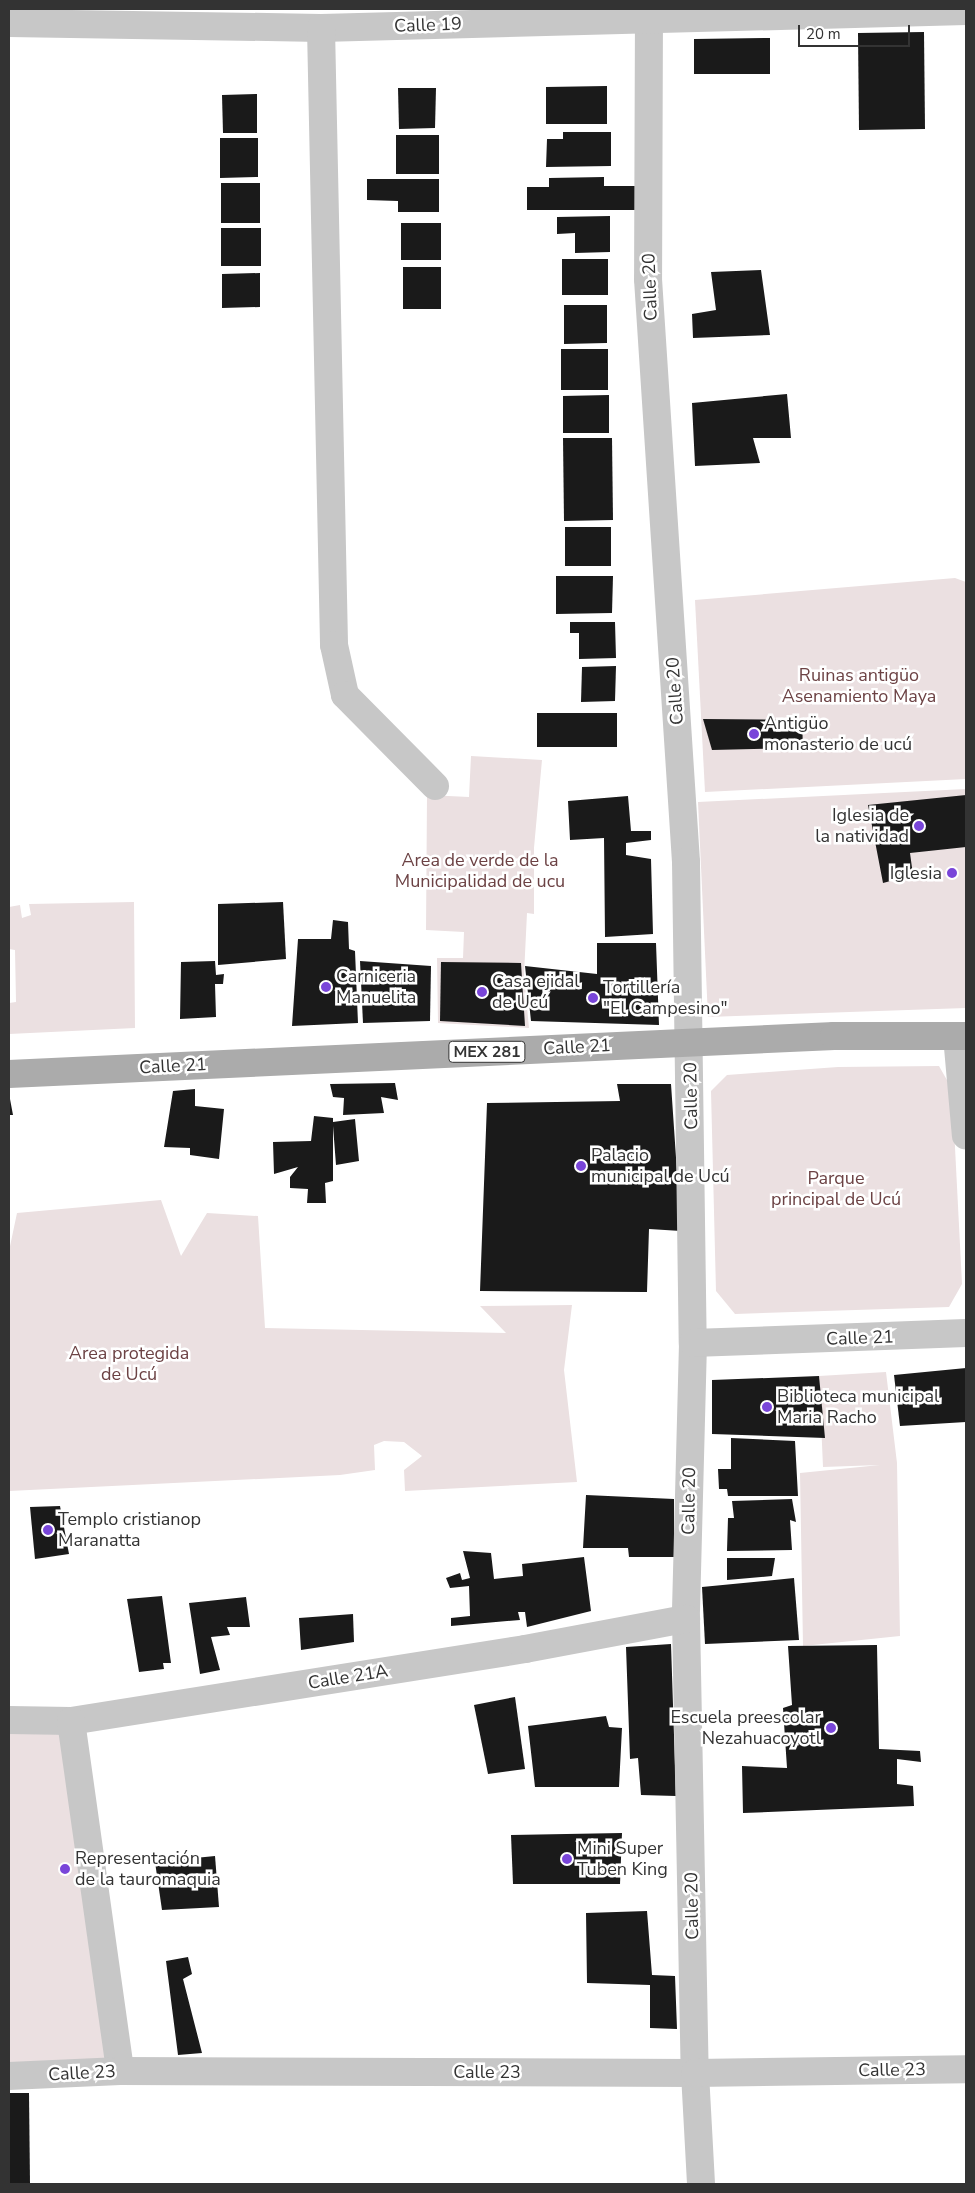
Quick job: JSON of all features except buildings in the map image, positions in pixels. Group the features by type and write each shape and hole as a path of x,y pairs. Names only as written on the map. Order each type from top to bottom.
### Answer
{"main road":[{"name":"Calle 21","path":"9,1074 834,1036 962,1036"}],"street":[{"name":"Calle 19","path":"9,23 322,28 649,14 966,11"},
{"name":"Calle 20","path":"649,14 648,279 686,862 693,1343 686,1619 695,2073 702,2184"},
{"path":"322,28 334,645 345,695 435,786"},
{"path":"962,1036 966,1136"},
{"name":"Calle 21","path":"693,1343 966,1333"},
{"name":"Calle 21A","path":"9,1720 71,1720 525,1649 686,1619"},
{"path":"71,1720 120,2071"},
{"name":"Calle 23","path":"9,2076 120,2071 695,2073 966,2069"}],"green space":[{"name":"Ruinas antigüo Asenamiento Maya","path":"955,578 966,582 966,779 705,792 695,600"},
{"name":"Area de verde de la Municipalidad de ucu","path":"471,756 542,760 534,848 534,914 527,913 524,975 529,1028 438,1023 437,958 463,958 464,932 426,930 427,795 469,797"},
{"path":"966,789 966,1008 708,1017 698,802"},
{"path":"134,902 135,1028 9,1034 9,1003 16,1002 15,950 9,949 9,907 20,905 22,918 31,915 29,904"},
{"name":"Parque principal de Ucú","path":"939,1066 952,1089 962,1284 949,1307 735,1314 716,1291 711,1091 727,1075 838,1067"},
{"name":"Area protegida de Ucú","path":"161,1200 181,1256 207,1213 258,1216 265,1328 506,1333 480,1306 572,1305 564,1370 577,1482 405,1491 404,1470 422,1456 404,1442 384,1441 374,1445 375,1470 340,1475 9,1491 9,1251 17,1213"},
{"path":"886,1372 897,1463 900,1636 803,1646 800,1473 880,1465 823,1467 819,1376"},
{"path":"9,1728 66,1729 112,2064 9,2067"}],"place":[{"name":"Antigüo monasterio de ucú","path":"754,734"},
{"name":"Iglesia de la natividad","path":"919,826"},
{"name":"Iglesia","path":"952,873"},
{"name":"Carniceria Manuelita","path":"326,987"},
{"name":"Casa ejidal de Ucú","path":"482,992"},
{"name":"Tortillería \"El Campesino\"","path":"593,998"},
{"name":"Palacio municipal de Ucú","path":"581,1166"},
{"name":"Biblioteca municipal Maria Racho","path":"767,1407"},
{"name":"Templo cristianop Maranatta","path":"48,1530"},
{"name":"Escuela preescolar Nezahuacoyotl","path":"831,1728"},
{"name":"Mini Super Tuben King","path":"567,1859"},
{"name":"Representación de la tauromaquia","path":"65,1869"}]}
